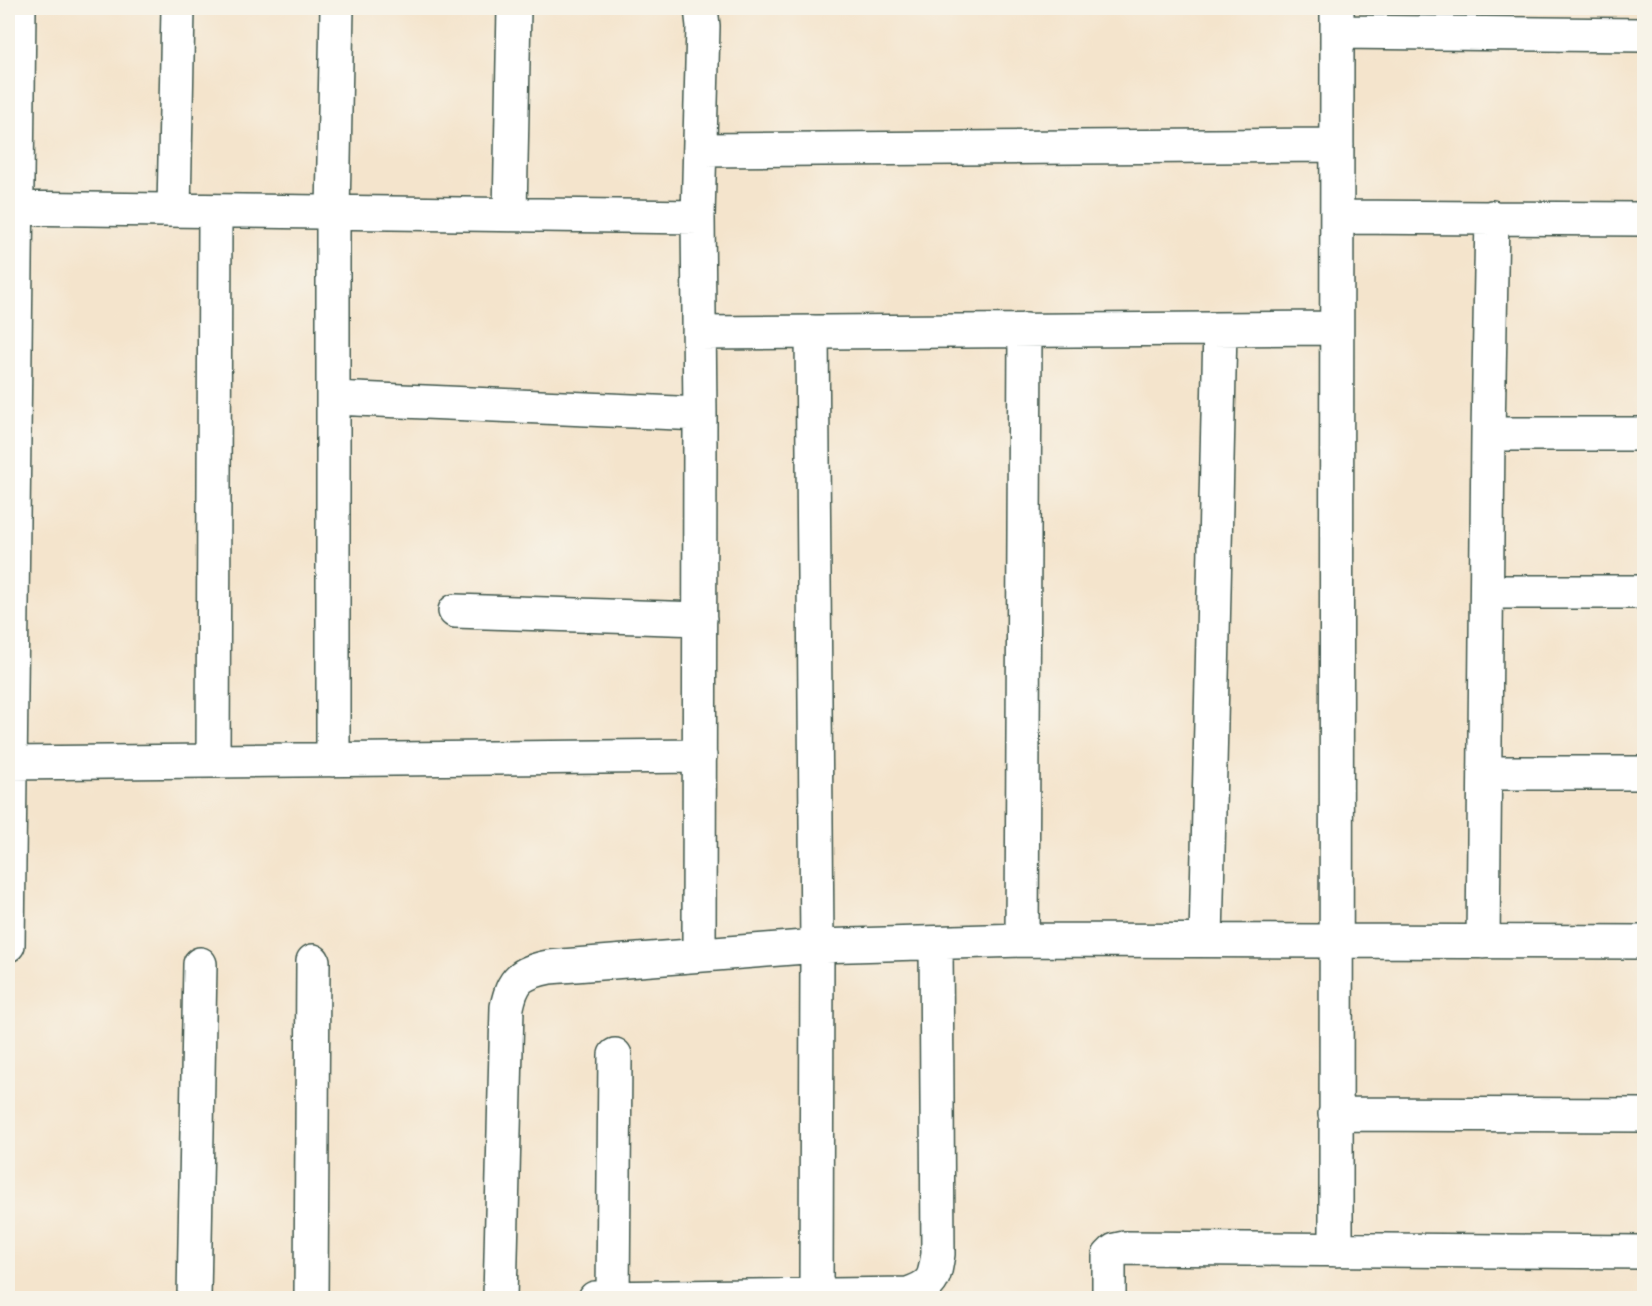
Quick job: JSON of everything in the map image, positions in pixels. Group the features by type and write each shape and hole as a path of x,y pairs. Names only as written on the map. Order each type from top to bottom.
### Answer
{"street":[{"path":"8,945 12,208 18,8"},
{"path":"174,210 178,8"},
{"path":"333,760 333,212 337,8"},
{"path":"510,214 514,8"},
{"path":"699,955 698,217 703,26 701,8"},
{"path":"1336,1250 1336,20 1644,35"},
{"path":"700,150 1336,145"},
{"path":"12,208 698,217"},
{"path":"213,761 215,211"},
{"path":"1336,217 1644,219"},
{"path":"1483,942 1492,217"},
{"path":"699,333 1336,328"},
{"path":"1206,940 1220,329"},
{"path":"1022,940 1025,330"},
{"path":"812,332 817,946 816,1295"},
{"path":"333,398 700,414"},
{"path":"1488,434 1644,434"},
{"path":"1487,592 1644,592"},
{"path":"455,611 700,619"},
{"path":"8,763 700,756"},
{"path":"1485,773 1644,773"},
{"path":"500,1299 507,1007 510,990 517,981 532,970 817,946 1022,940 1644,942"},
{"path":"595,1299 908,1294 923,1289 934,1277 938,1254 936,943"},
{"path":"311,1299 313,961"},
{"path":"194,1299 200,964"},
{"path":"613,1298 615,1055"},
{"path":"1335,1114 1644,1115"},
{"path":"1109,1299 1109,1256 1115,1250 1124,1248 1644,1252"}]}
